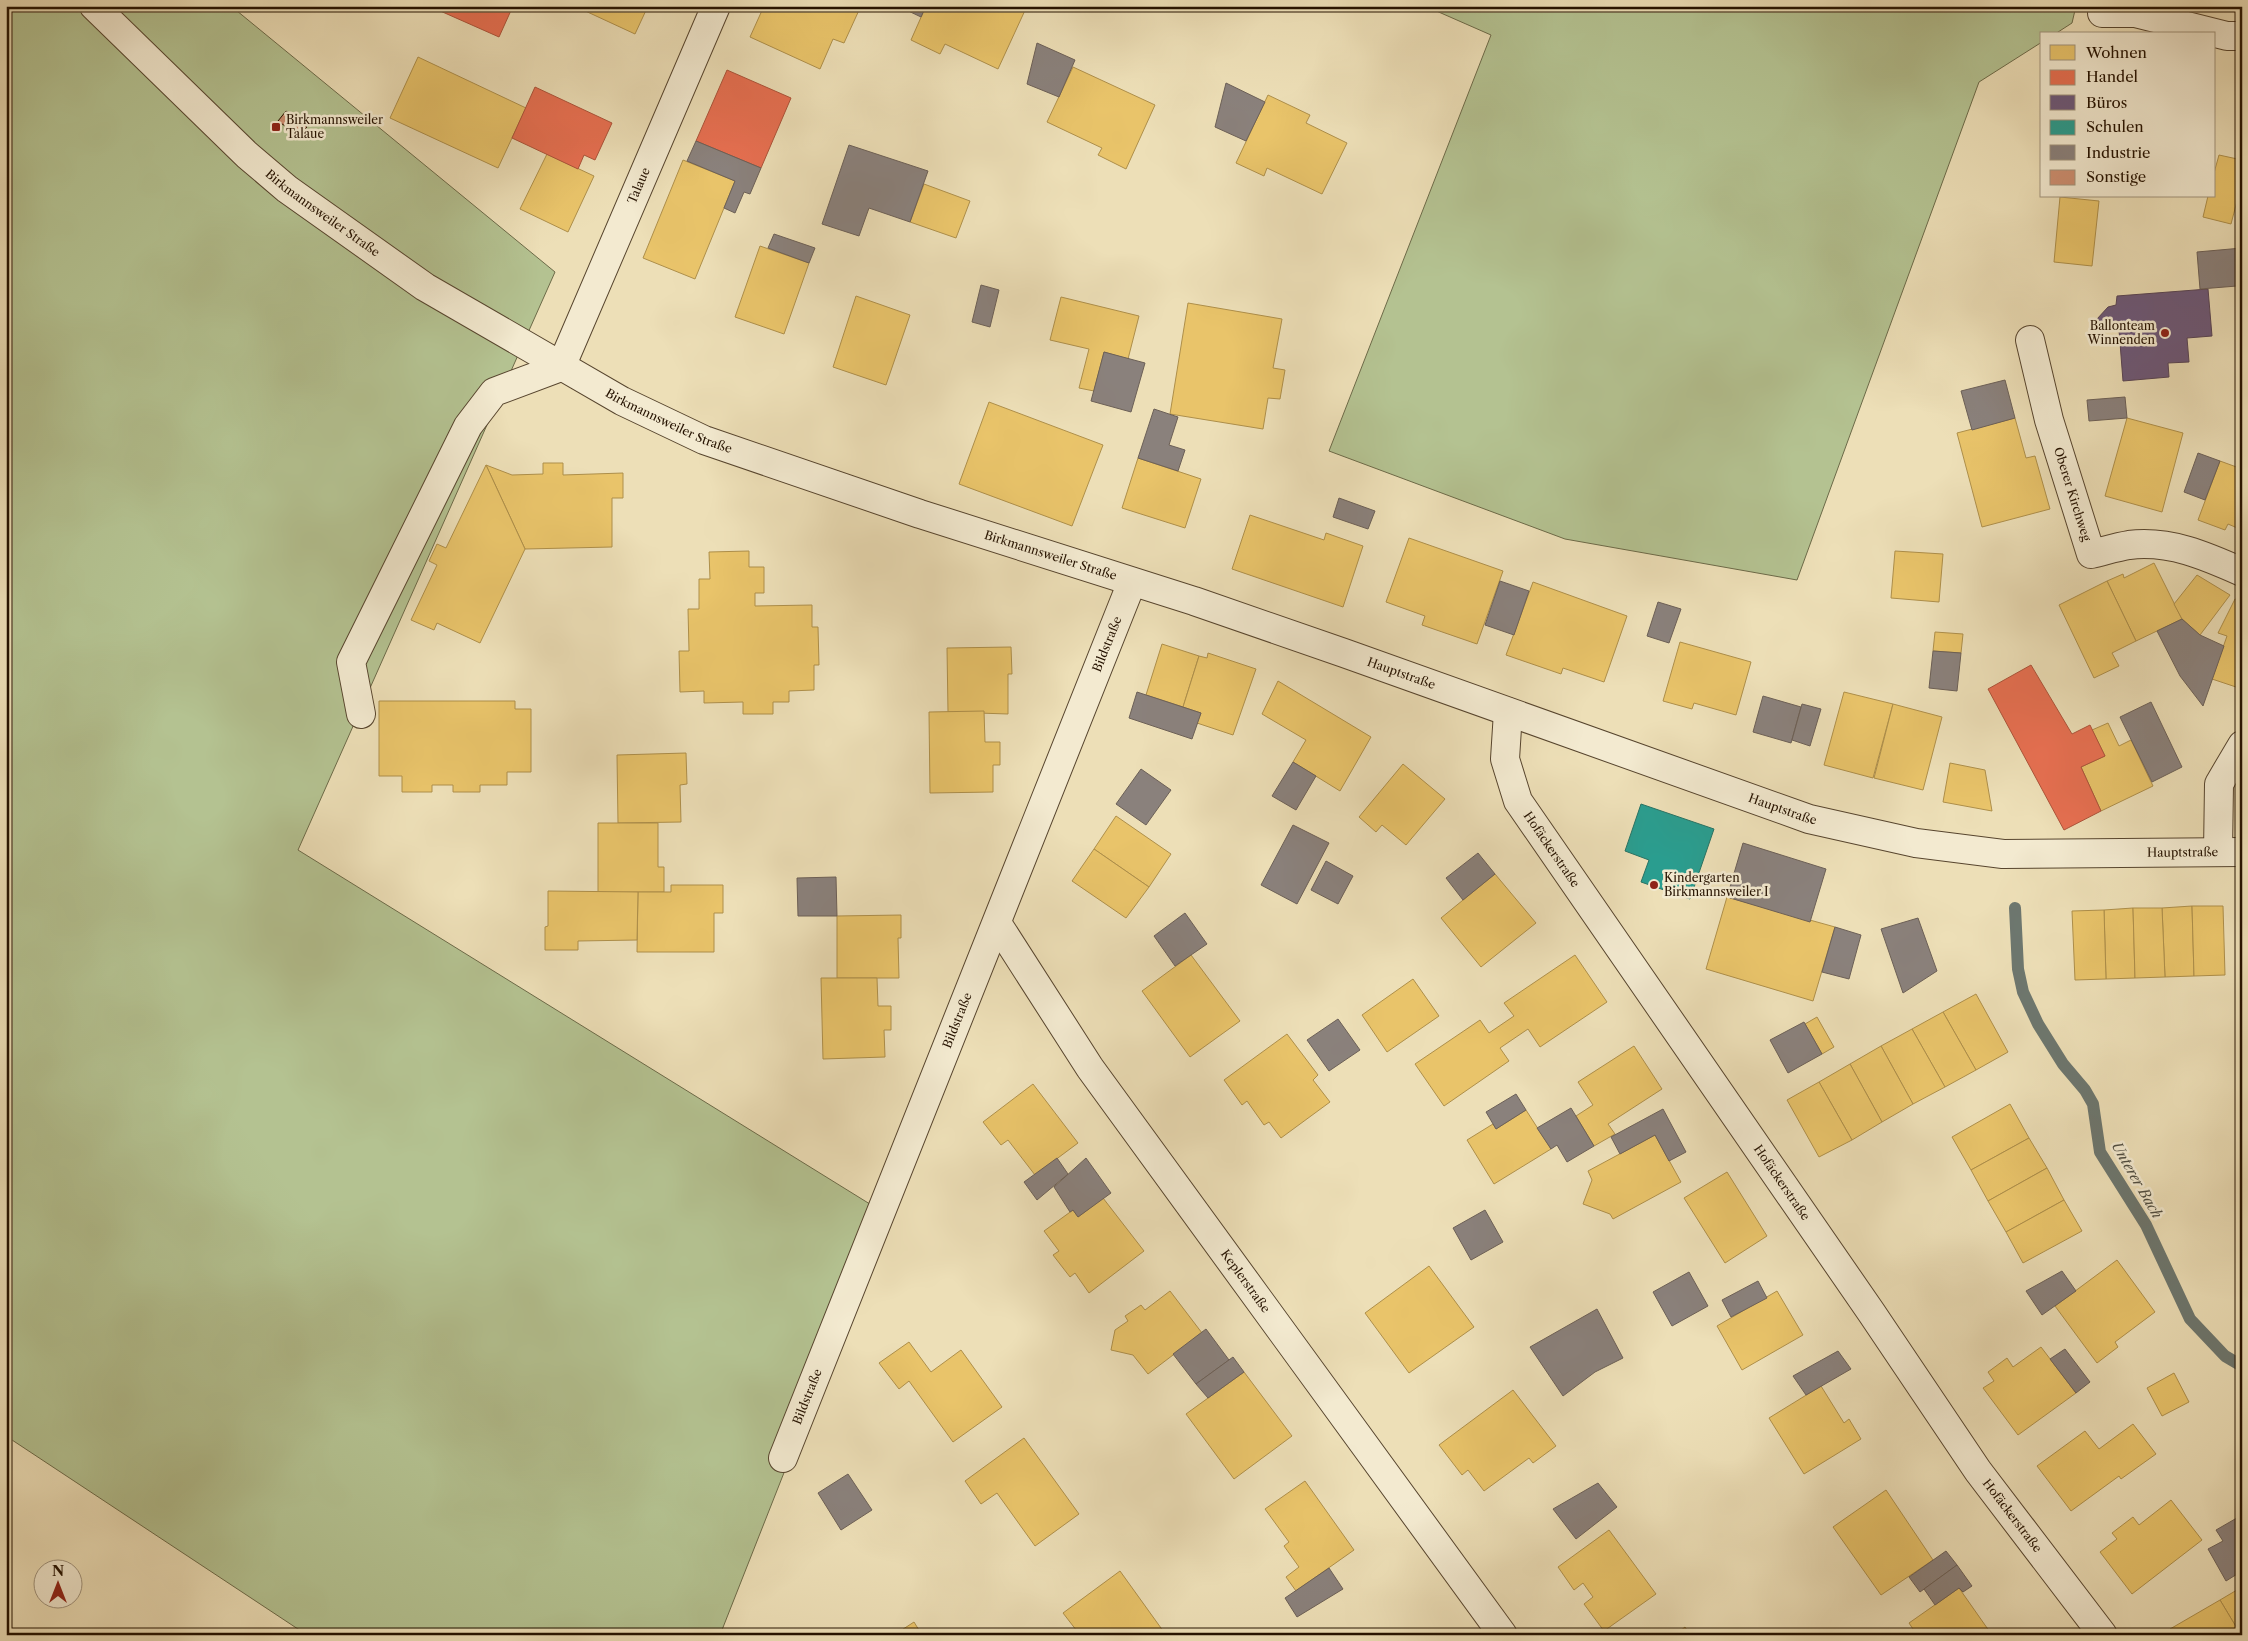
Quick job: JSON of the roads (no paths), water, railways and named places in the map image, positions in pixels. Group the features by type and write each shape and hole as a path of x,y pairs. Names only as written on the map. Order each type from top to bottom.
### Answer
{"street":[{"name":"Birkmannsweiler Straße","path":"94,6 247,155 287,189 425,287 622,401 704,440 920,514 1344,653"},
{"name":"Talaue","path":"561,367 579,320 716,6"},
{"path":"2102,13 2136,13 2211,32"},
{"path":"2216,33 2227,36 2242,36"},
{"name":"Oberer Kirchweg","path":"2030,340 2049,420 2091,554 2129,545 2158,544 2198,552 2242,572"},
{"path":"361,714 351,662 468,426 494,392 561,367"},
{"name":"Bildstraße","path":"782,1458 1132,582"},
{"name":"Hauptstraße","path":"1344,653 1809,819 1916,843 2003,854 2230,852"},
{"name":"Hofäckerstraße","path":"1508,712 1505,759 1518,801 1886,1333 1978,1471 2103,1635"},
{"path":"2230,852 2219,784 2242,745"},
{"name":"Keplerstraße","path":"997,923 1090,1068 1503,1635"}],"waterway":[{"name":"Unterer Bach","path":"2015,908 2018,969 2023,992 2038,1024 2063,1064 2085,1090 2093,1104 2100,1152 2146,1225 2190,1319 2225,1356 2242,1366"}],"place":[{"name":"Birkmannsweiler Talaue","path":"276,127"},
{"name":"Ballonteam Winnenden","path":"2165,333"},
{"name":"Kindergarten Birkmannsweiler I","path":"1654,885"}]}
